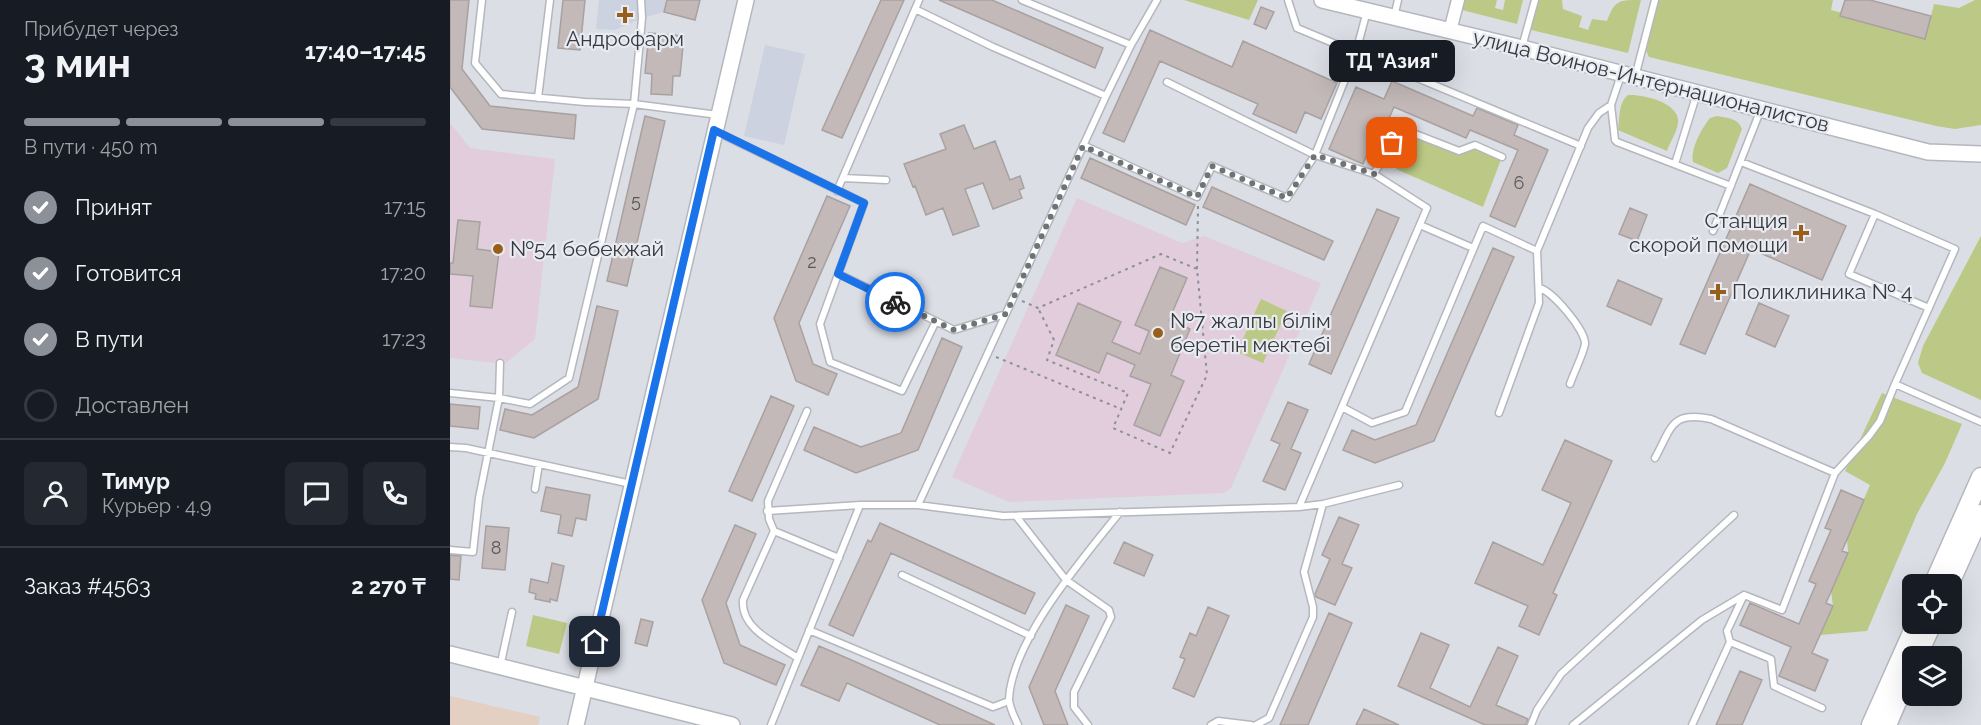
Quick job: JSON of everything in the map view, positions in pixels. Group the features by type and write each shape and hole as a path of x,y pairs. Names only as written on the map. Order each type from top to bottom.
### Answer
{"main road":[{"path":"1938,574 1981,477"},
{"path":"1954,574 1981,514"},
{"path":"1870,725 1911,634"},
{"path":"1887,725 1902,691"}],"street":[{"path":"576,725 746,0"},
{"name":"улица Воинов-Интернационалистов","path":"1322,0 1522,48 1928,152 1981,154"},
{"path":"1450,31 1458,0"},
{"path":"450,654 732,725"}],"lane":[{"path":"482,0 475,63 501,94 634,104 718,115"},
{"path":"538,98 550,0"},
{"path":"450,393 530,404 569,378 634,104 642,18 641,0"},
{"path":"837,191 919,0"},
{"path":"1022,0 1131,45"},
{"path":"918,505 1106,96 1131,45 1157,0"},
{"path":"1288,0 1297,28 1581,146"},
{"path":"1394,17 1398,0"},
{"path":"1522,48 1535,0"},
{"path":"1499,413 1539,303 1537,251 1588,128 1599,113 1611,105 1628,76 1655,0"},
{"path":"915,9 993,47 1106,96"},
{"path":"1083,146 1197,197 1212,166 1287,198 1315,155 1356,52 1367,11"},
{"path":"1167,82 1315,155 1374,174 1427,208 1299,507"},
{"path":"1675,164 1697,93"},
{"path":"1611,105 1617,142 1731,186"},
{"path":"1713,231 1761,109"},
{"path":"1374,174 1401,128 1459,151 1475,146 1502,157"},
{"path":"714,130 864,203 820,324 830,362 902,391 936,321"},
{"path":"1741,162 1875,214 1955,249 1880,421 1835,473 1782,610 1744,595"},
{"path":"843,178 886,180"},
{"path":"1875,214 1849,274 1929,308"},
{"path":"1420,225 1473,248"},
{"path":"1342,407 1372,423 1405,412 1483,226 1537,251"},
{"path":"838,274 954,330 1006,314"},
{"path":"1539,288 1552,295 1583,333 1584,346 1569,384"},
{"path":"450,550 473,552 479,498 499,398 500,363"},
{"path":"1895,384 1981,422"},
{"path":"798,658 752,626 745,618 742,608 743,600 774,531 767,511 768,501 807,411"},
{"path":"1655,458 1672,426 1679,418 1695,415 1712,419 1835,473"},
{"path":"450,447 632,484"},
{"path":"535,489 539,464"},
{"path":"767,511 860,505 918,505 1016,516 1299,507 1323,504 1399,485"},
{"path":"1211,725 1218,721 1253,725 1269,718 1313,617 1313,607 1304,572 1323,504"},
{"path":"771,725 860,505"},
{"path":"1018,725 1009,701 1016,666 1031,636 1066,580 1120,512"},
{"path":"1531,725 1537,710 1561,674 1734,515"},
{"path":"1016,516 1066,580 1109,609 1111,617 1074,692 1074,707 1088,725"},
{"path":"774,531 839,558"},
{"path":"903,575 1031,636"},
{"path":"1692,725 1730,642 1727,631 1744,595"},
{"path":"1573,725 1702,620 1744,595"},
{"path":"499,667 512,612"},
{"path":"809,630 993,707 1009,701"},
{"path":"1730,642 1770,659 1774,686 1822,708"}],"path":[{"path":"1014,297 1038,308 1054,340 1047,360 1128,393 1113,428 1170,453 1207,375 1197,269 1197,197"},
{"path":"1038,308 1161,254 1197,269"},
{"path":"987,354 1121,409"}],"shaded area":[{"name":"Андрофарм","path":"599,0 700,0 695,20 664,12 642,18 615,30 596,29"},
{"path":"765,45 805,54 784,145 744,136"},
{"name":"№54 бөбекжай","path":"450,123 470,148 555,159 535,339 505,364 450,358"},
{"name":"№7 жалпы білім беретін мектебі","path":"1077,198 1182,243 1204,236 1321,283 1231,488 1224,493 1009,502 952,477"},
{"path":"450,696 540,717 538,725 450,725"}],"green space":[{"path":"1184,0 1258,0 1249,20"},
{"path":"1459,0 1497,0 1495,8 1503,10 1505,0 1523,0 1517,24 1462,10"},
{"path":"1535,0 1562,0 1563,9 1582,16 1579,27 1588,30 1592,19 1607,21 1612,9 1618,3 1627,0 1641,0 1628,53 1527,29"},
{"path":"1656,0 1833,0 1831,10 1922,33 1931,16 1934,4 1959,8 1975,0 1981,0 1981,125 1955,129 1936,126 1649,57 1645,48"},
{"path":"1628,95 1651,98 1674,110 1678,123 1667,151 1618,130 1621,106"},
{"path":"1717,116 1735,121 1742,129 1727,168 1718,173 1693,162 1697,139 1710,118"},
{"path":"1411,135 1459,154 1475,148 1502,157 1483,207 1396,169"},
{"path":"1981,236 1981,400 1922,373 1918,363 1923,346"},
{"path":"1261,299 1287,311 1263,363 1237,352"},
{"path":"1882,393 1962,424 1945,463 1917,514 1867,631 1820,635 1833,606 1831,591 1848,553 1847,538 1870,485 1845,471"},
{"path":"533,615 567,623 559,654 526,646"}],"building":[{"path":"450,0 469,0 462,69 490,106 576,115 574,139 482,129 450,87"},
{"path":"563,0 585,0 580,50 558,48"},
{"path":"667,0 700,0 695,20 664,12"},
{"path":"881,0 904,0 842,138 822,130"},
{"path":"939,0 992,0 1103,48 1095,68"},
{"path":"1845,0 1870,0 1931,16 1925,39 1840,16"},
{"path":"1261,7 1274,12 1266,29 1254,24"},
{"path":"1150,30 1232,67 1243,41 1337,83 1321,119 1305,112 1296,133 1253,114 1258,104 1160,61 1124,142 1103,133"},
{"path":"649,33 684,36 680,76 673,76 672,95 651,94 652,74 645,73"},
{"path":"1392,81 1473,116 1477,108 1518,125 1514,135 1548,150 1515,227 1490,216 1518,150 1470,130 1466,138 1394,107 1375,150 1370,147 1363,164 1329,149 1356,87 1384,99"},
{"path":"645,116 665,121 627,286 607,281"},
{"path":"964,125 974,149 995,141 1010,180 1020,176 1024,188 1019,190 1022,198 993,209 983,183 965,189 979,226 953,235 943,208 926,215 904,164 946,149 940,134"},
{"path":"1090,158 1195,205 1186,225 1081,178"},
{"path":"1750,184 1846,226 1822,280 1751,249 1705,354 1680,344"},
{"path":"1212,187 1333,241 1324,260 1203,207"},
{"path":"827,196 850,206 799,323 813,364 837,374 828,395 796,381 774,318"},
{"path":"1630,208 1647,215 1637,241 1619,234"},
{"path":"1377,209 1399,218 1331,374 1309,364"},
{"path":"458,220 480,222 477,249 499,252 492,308 470,306 473,276 450,274"},
{"path":"1493,248 1514,257 1434,441 1375,463 1343,450 1352,430 1375,440 1416,425"},
{"path":"1160,267 1187,278 1169,320 1190,329 1171,375 1184,381 1160,436 1134,425 1151,384 1130,376 1135,365 1107,353 1099,373 1056,355 1078,303 1121,322 1112,342 1140,354 1149,331 1135,325"},
{"path":"1618,280 1662,299 1651,325 1607,306"},
{"path":"1759,303 1789,316 1775,347 1746,334"},
{"path":"597,306 618,311 598,399 534,438 500,430 505,409 532,415 578,387"},
{"path":"942,338 962,347 918,450 856,473 804,450 814,427 861,447 901,433"},
{"path":"771,396 794,406 752,501 729,491"},
{"path":"1288,402 1308,410 1291,449 1301,453 1285,490 1263,481 1280,444 1271,440"},
{"path":"450,404 480,407 478,429 450,426"},
{"path":"1565,440 1612,461 1553,593 1557,595 1539,635 1519,626 1528,606 1475,583 1493,542 1543,565 1571,503 1542,490"},
{"path":"546,487 590,495 586,520 576,518 572,536 558,533 561,515 541,511"},
{"path":"1841,490 1864,500 1842,551 1848,553 1826,603 1833,606 1812,653 1828,660 1815,691 1779,676 1791,647 1740,625 1750,603 1799,624 1816,584 1809,581 1831,530 1825,528"},
{"path":"1339,517 1359,525 1342,564 1352,568 1335,605 1316,597 1315,594 1330,559 1322,555"},
{"path":"880,523 1035,593 1025,614 891,553 853,636 829,625 868,540 871,542"},
{"path":"735,525 756,534 726,603 740,645 785,665 776,685 724,663 702,600"},
{"path":"486,526 509,528 505,570 482,568"},
{"path":"1124,542 1153,555 1144,576 1114,563"},
{"path":"450,555 461,556 459,580 450,579"},
{"path":"552,563 564,566 557,601 535,599 536,594 529,592 531,579 548,583"},
{"path":"1066,605 1089,616 1055,691 1068,725 1044,725 1029,687"},
{"path":"1208,607 1229,616 1194,697 1173,688 1185,659 1180,657 1190,633 1196,636"},
{"path":"1329,613 1352,623 1308,725 1280,725"},
{"path":"641,619 653,622 647,646 635,643"},
{"path":"1421,633 1449,645 1430,688 1470,707 1498,647 1518,656 1496,705 1528,719 1526,725 1485,725 1398,686"},
{"path":"819,646 995,725 940,725 847,683 839,701 801,685"},
{"path":"1740,671 1762,680 1742,725 1716,725"},
{"path":"1364,709 1399,725 1356,725"}],"way so far":[{"path":"895,302 954,330 1006,314 1083,146 1197,197 1212,166 1287,198 1315,155 1374,174 1392,143"}],"place":[{"name":"Андрофарм","path":"625,15"},
{"name":"ТД \"Азия\"","path":"1392,143"},
{"name":"Станция скорой помощи","path":"1801,233"},
{"name":"№54 бөбекжай","path":"498,249"},
{"name":"Поликлиника № 4","path":"1718,292"},
{"name":"№7 жалпы білім беретін мектебі","path":"1158,333"}],"route":[{"path":"595,642 714,130 864,203 838,274 895,302"}]}
